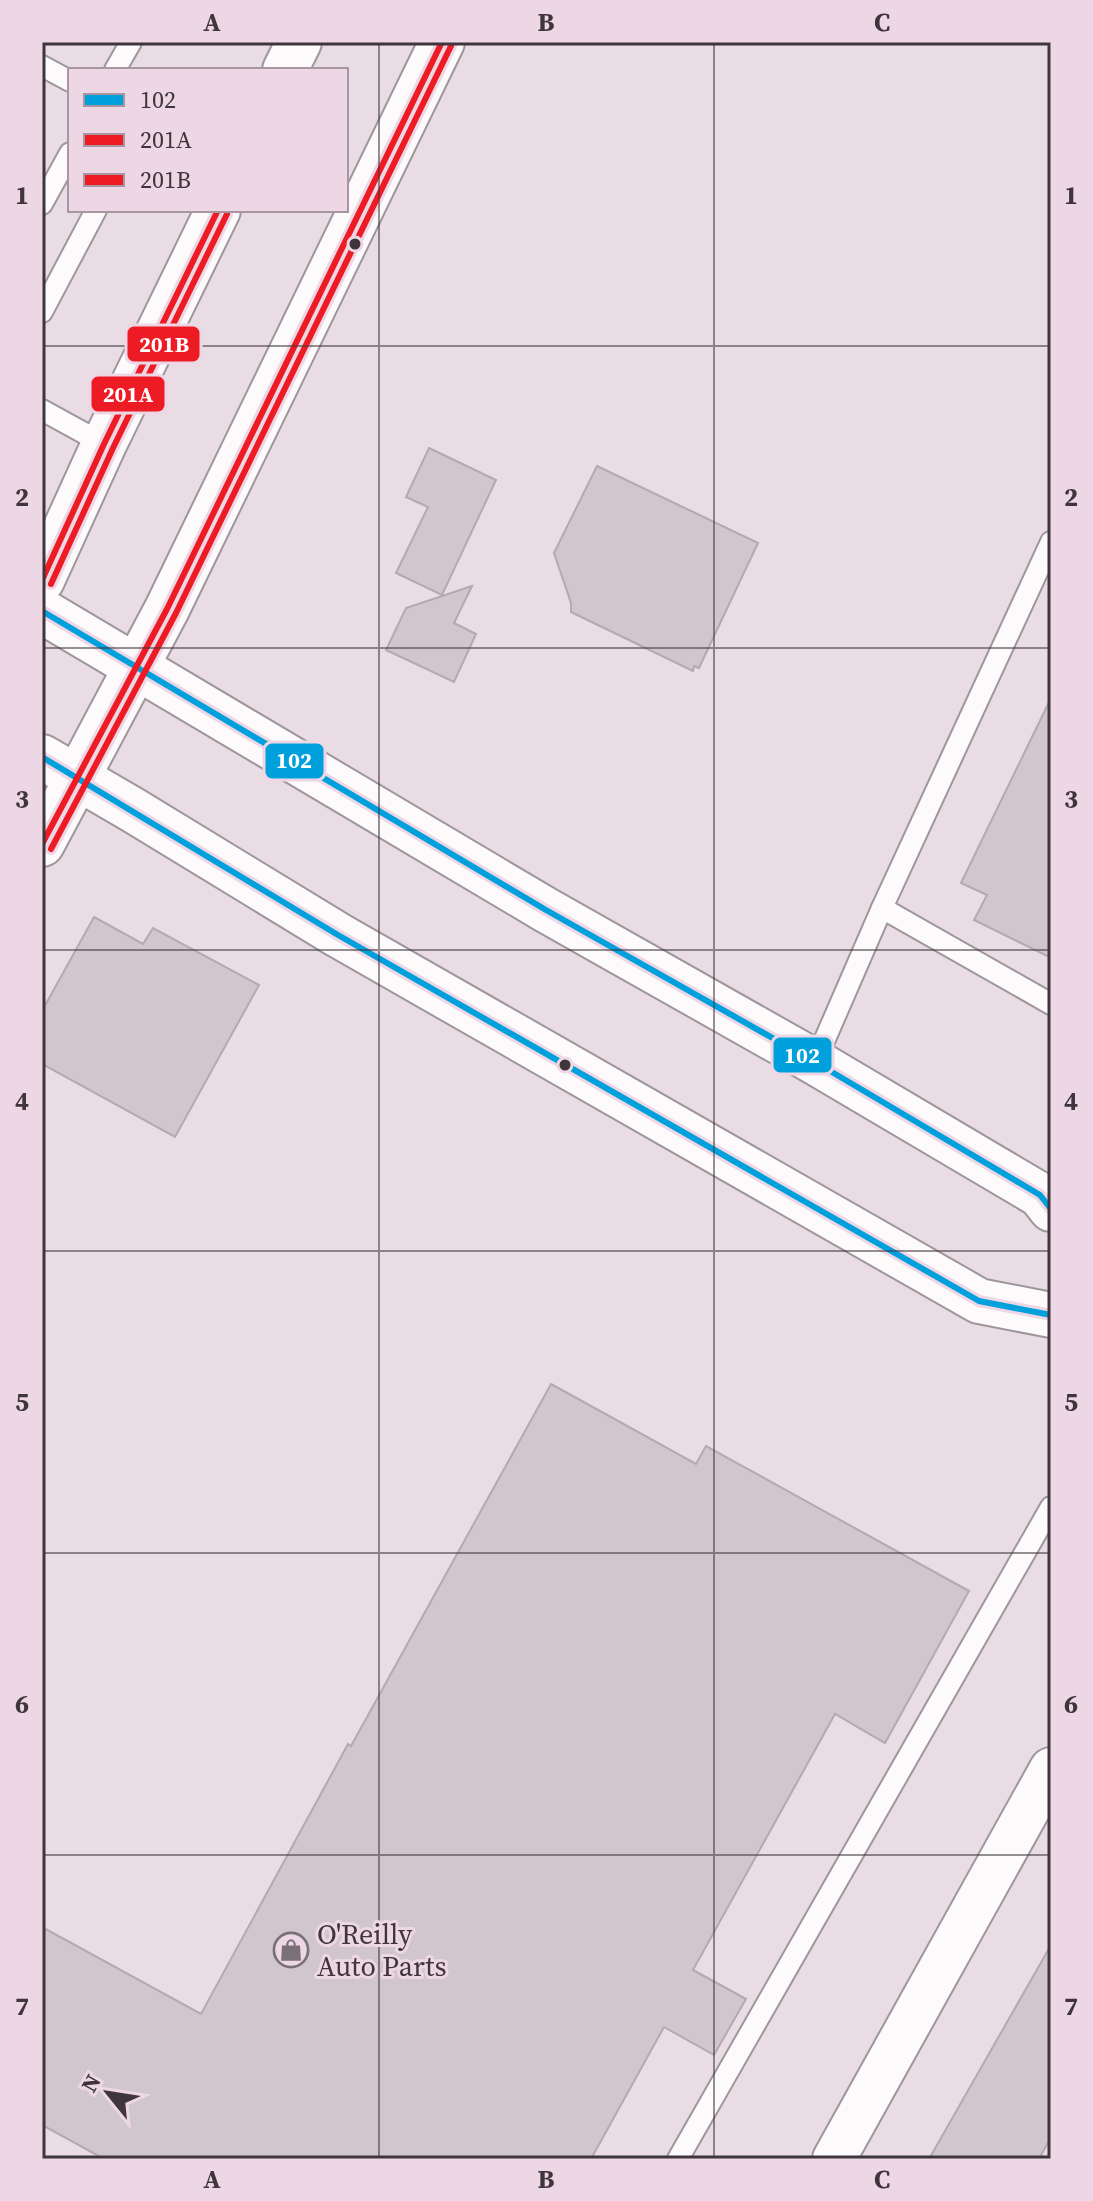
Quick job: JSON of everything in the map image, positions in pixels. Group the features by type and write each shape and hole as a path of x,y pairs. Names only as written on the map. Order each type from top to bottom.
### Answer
{"main road":[{"path":"286,68 299,42"},
{"path":"42,844 60,768 136,668 442,42"},
{"path":"42,580 104,444 217,212"},
{"path":"42,611 546,910 815,1062 1040,1195 1051,1209"},
{"path":"60,768 338,935 979,1301 1051,1315"}],"street":[{"path":"834,2159 1051,1769"}],"lane":[{"path":"116,68 131,42"},
{"path":"42,66 68,80"},
{"path":"42,204 68,157"},
{"path":"42,312 95,212"},
{"path":"42,410 104,444"},
{"path":"815,1062 882,908 1051,542"},
{"path":"882,908 1051,1004"},
{"path":"678,2159 1051,1507"}],"building":[{"path":"429,448 496,480 442,595 396,573 428,507 406,497"},
{"path":"597,466 758,543 699,668 694,666 693,671 571,612 571,603 554,553"},
{"path":"472,586 454,623 476,634 454,682 386,650 406,608"},
{"path":"1051,698 1051,958 974,920 987,895 961,883"},
{"path":"94,917 143,944 153,928 259,985 175,1137 42,1064 42,1011"},
{"path":"551,1384 696,1464 706,1446 969,1591 885,1743 835,1714 693,1970 746,1999 714,2055 664,2027 591,2159 104,2159 42,2125 42,1927 201,2014 348,1744 351,1746"},
{"path":"1051,1945 1051,2137 1039,2159 929,2159"}],"transit line":[{"name":"201A","path":"42,844 167,609 442,42"},
{"name":"201B","path":"51,849 176,613 451,46"},
{"name":"201A","path":"42,580 104,444 217,212"},
{"name":"201B","path":"51,584 113,448 227,214"},
{"name":"102","path":"42,611 546,910 815,1062 1040,1195 1051,1209"},
{"name":"102","path":"42,757 338,935 979,1301 1051,1315"}],"place":[{"name":"O'Reilly Auto Parts","path":"291,1950"}]}
